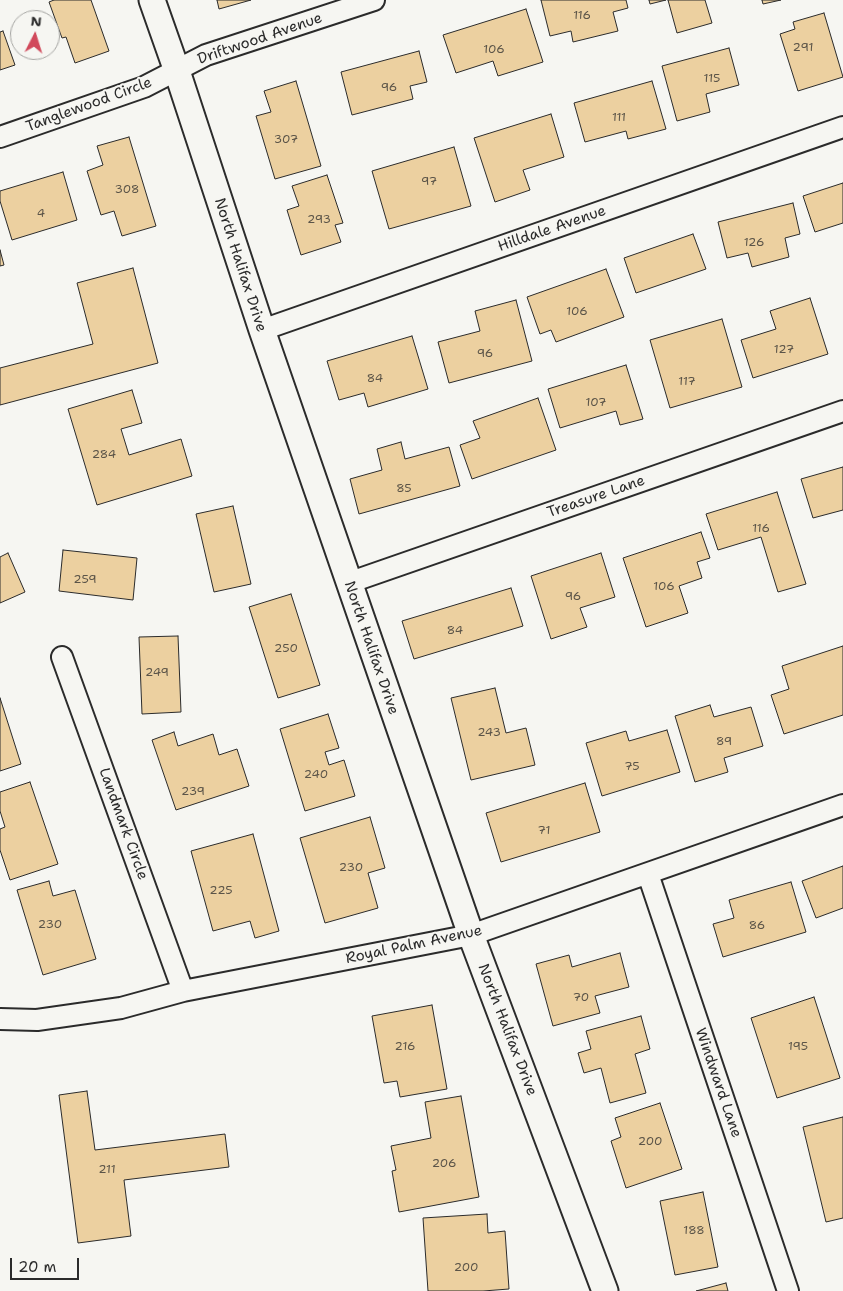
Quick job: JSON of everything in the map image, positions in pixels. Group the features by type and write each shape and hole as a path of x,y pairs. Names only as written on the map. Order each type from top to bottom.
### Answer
{"street":[{"name":"North Halifax Drive","path":"152,0 348,583 471,935 605,1291"},
{"name":"Driftwood Avenue","path":"177,71 206,55 374,0"},
{"name":"Tanglewood Circle","path":"0,137 144,87 177,71"},
{"name":"Hilldale Avenue","path":"262,330 843,127"},
{"name":"Treasure Lane","path":"348,583 843,411"},
{"name":"Landmark Circle","path":"62,657 183,991"},
{"name":"Royal Palm Avenue","path":"0,1019 36,1020 121,1008 183,991 471,935 843,805"},
{"name":"Windward Lane","path":"648,874 788,1291"}],"building":[{"path":"54,0 91,0 109,51 75,63 66,37 62,38 60,32 60,10 52,10 49,2"},
{"path":"217,0 251,0 219,9"},
{"path":"541,0 626,0 628,8 613,12 618,31 573,42 571,31 550,36"},
{"path":"649,0 666,0 650,4"},
{"path":"668,0 705,0 712,23 677,33"},
{"path":"762,0 781,0 763,4"},
{"path":"526,9 543,62 498,76 493,61 456,73 443,35"},
{"path":"824,13 843,77 798,91 780,34 795,29 793,22"},
{"path":"3,31 10,51 10,60 13,60 15,65 0,70 0,32"},
{"path":"729,48 739,85 706,94 710,112 677,121 662,66"},
{"path":"419,51 427,82 410,86 413,99 352,115 341,72"},
{"path":"296,81 321,166 275,179 256,116 271,112 264,91"},
{"path":"652,81 666,129 628,139 626,131 585,142 574,103"},
{"path":"551,114 564,157 523,170 530,190 495,202 474,138"},
{"path":"129,137 156,226 122,236 114,211 101,215 87,171 103,165 97,146"},
{"path":"454,147 471,206 389,229 372,171"},
{"path":"63,172 77,220 12,240 0,201 0,191"},
{"path":"327,175 343,223 335,225 341,242 301,255 287,210 299,206 292,186"},
{"path":"843,183 843,223 815,232 803,196"},
{"path":"793,203 800,234 785,238 789,257 752,267 748,253 727,258 718,222"},
{"path":"693,234 706,269 636,293 624,258"},
{"path":"0,250 4,265 0,266"},
{"path":"133,268 158,363 0,405 0,368 93,344 77,283"},
{"path":"606,269 624,317 556,342 551,330 540,334 527,297"},
{"path":"810,298 828,354 753,378 741,340 776,329 770,311"},
{"path":"516,300 532,361 449,383 438,342 480,331 475,311"},
{"path":"722,319 742,387 670,408 650,340"},
{"path":"412,336 428,389 368,407 364,393 339,400 327,361"},
{"path":"626,365 643,419 620,425 616,411 560,428 548,389"},
{"path":"132,390 142,423 121,429 129,455 181,439 192,476 97,505 68,409"},
{"path":"538,398 556,450 472,479 460,445 480,438 473,421"},
{"path":"401,442 405,459 449,447 460,486 359,514 350,479 382,470 377,449"},
{"path":"843,467 843,510 813,518 801,479"},
{"path":"777,492 806,584 778,592 761,537 718,550 706,514"},
{"path":"233,506 251,584 214,592 196,514"},
{"path":"701,532 710,558 697,562 702,578 679,586 688,613 646,627 623,558"},
{"path":"63,550 137,558 133,600 59,591"},
{"path":"8,553 25,592 0,603 0,557"},
{"path":"601,553 615,597 580,608 587,627 551,639 531,576"},
{"path":"511,588 523,626 414,659 402,621"},
{"path":"291,594 320,685 278,698 249,607"},
{"path":"178,636 181,712 142,714 139,637"},
{"path":"843,646 843,715 784,734 771,695 789,689 782,666"},
{"path":"495,688 506,733 526,728 535,765 471,780 451,698"},
{"path":"0,698 21,764 0,771"},
{"path":"710,705 714,717 751,707 763,746 724,758 728,772 695,782 675,716"},
{"path":"328,714 339,748 325,752 329,765 344,760 355,796 305,811 280,729"},
{"path":"667,730 680,772 602,796 586,743 626,731 629,741"},
{"path":"174,732 178,746 213,734 219,755 237,749 249,786 176,810 152,740"},
{"path":"30,782 58,864 10,880 0,850 0,829 5,827 0,811 0,792"},
{"path":"585,783 600,832 501,862 486,813"},
{"path":"370,817 385,868 368,873 378,908 325,923 300,838"},
{"path":"253,834 279,931 255,938 250,921 213,931 191,851"},
{"path":"843,866 843,908 816,918 802,881"},
{"path":"49,881 53,896 75,890 96,959 43,975 17,890"},
{"path":"791,882 806,932 723,957 713,924 734,918 729,900"},
{"path":"620,953 629,987 595,996 600,1013 553,1026 536,964 569,955 572,967"},
{"path":"814,997 840,1078 777,1098 751,1018"},
{"path":"432,1005 447,1089 400,1097 397,1081 384,1083 372,1016"},
{"path":"641,1016 650,1049 635,1054 646,1093 610,1103 601,1068 584,1073 578,1053 591,1049 586,1031"},
{"path":"87,1091 95,1150 225,1134 229,1167 124,1180 131,1236 78,1243 59,1095"},
{"path":"461,1096 479,1197 399,1212 392,1171 396,1170 391,1146 431,1138 425,1102"},
{"path":"660,1103 682,1169 626,1188 611,1141 621,1137 615,1118"},
{"path":"843,1117 843,1218 826,1222 803,1127"},
{"path":"703,1192 718,1267 675,1275 660,1201"},
{"path":"487,1214 488,1233 505,1231 509,1289 428,1291 423,1218"},
{"path":"726,1283 728,1291 696,1291"}]}
